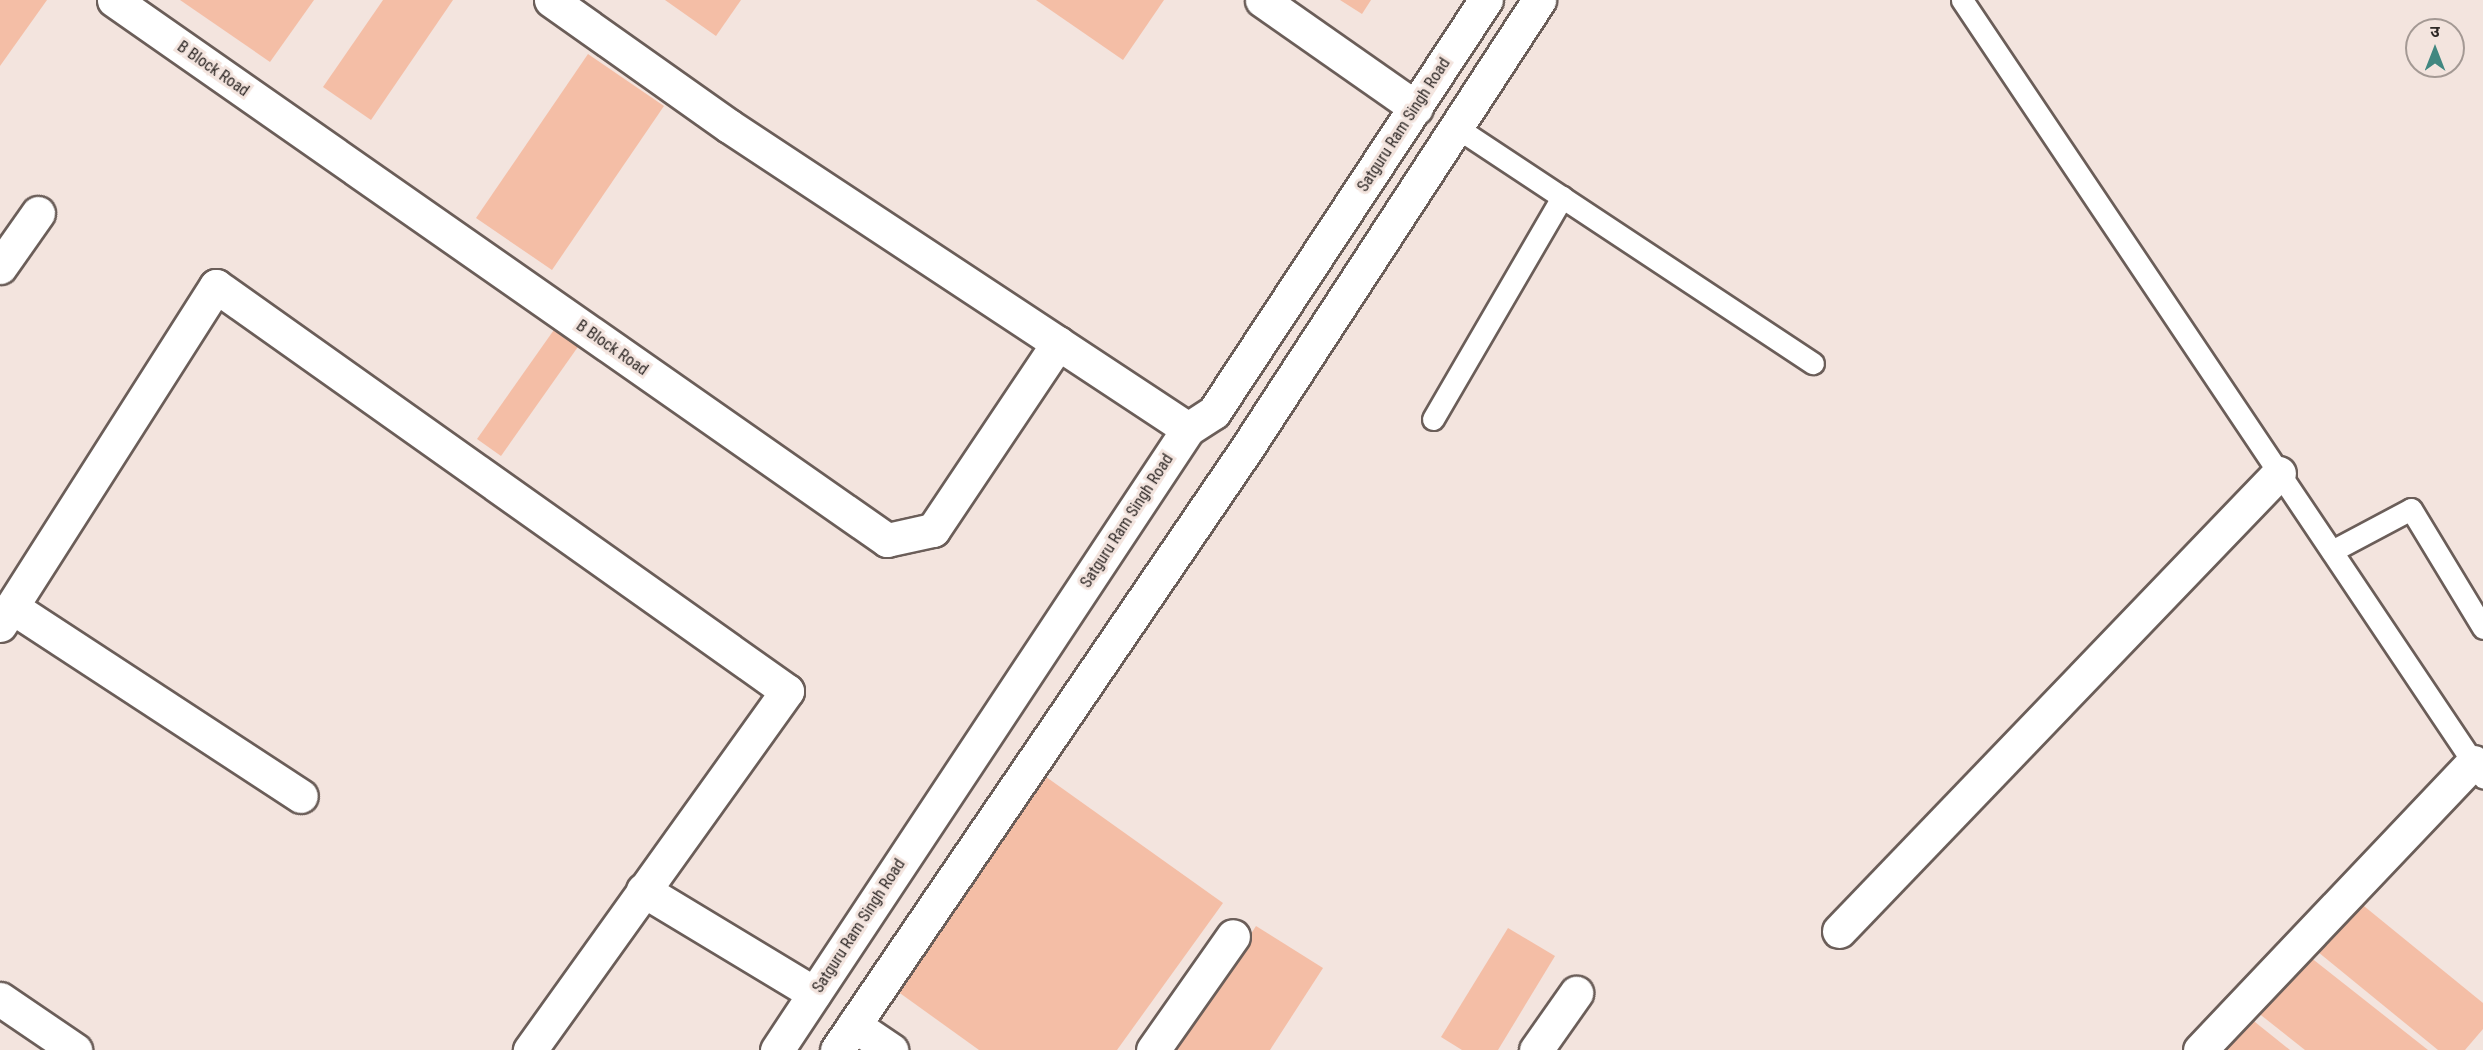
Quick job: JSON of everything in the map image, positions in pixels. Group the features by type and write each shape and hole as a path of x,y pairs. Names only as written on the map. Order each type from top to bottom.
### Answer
{"street":[{"name":"B Block Road","path":"114,0 887,540 933,530 1058,344"},
{"path":"551,0 729,126 1188,429"},
{"path":"1262,0 1416,108"},
{"name":"Satguru Ram Singh Road","path":"777,1050 1188,429 1214,412 1486,0"},
{"path":"891,1050 845,1038 1247,448 1539,0"},
{"path":"0,267 38,213"},
{"path":"301,796 6,616 216,286 787,691 530,1050"},
{"path":"1839,931 2279,473"},
{"path":"2200,1050 2478,770"},
{"path":"643,890 814,993"},
{"path":"1154,1050 1233,936"},
{"path":"1536,1050 1576,993"},
{"path":"0,999 75,1050"}],"lane":[{"path":"1962,0 2478,770"},
{"path":"1456,127 1813,363"},
{"path":"1433,419 1563,197"},
{"path":"2332,551 2411,509 2483,628"}],"building":[{"path":"0,0 47,0 0,66"},
{"path":"180,0 314,0 270,62"},
{"path":"383,0 453,0 371,120 323,87"},
{"path":"665,0 741,0 716,36"},
{"path":"1036,0 1164,0 1123,60"},
{"path":"1340,0 1371,0 1362,14"},
{"path":"588,54 664,106 552,270 476,218"},
{"path":"563,317 587,334 501,456 477,439"},
{"path":"1042,774 1223,903 1117,1050 979,1050 890,986"},
{"path":"2359,902 2483,1003 2483,1029 2465,1050 2438,1050 2318,952"},
{"path":"1256,926 1323,968 1270,1050 1176,1050"},
{"path":"1508,928 1555,956 1498,1050 1462,1050 1441,1037"},
{"path":"2305,953 2428,1050 2305,1050 2257,1012"},
{"path":"2250,1018 2290,1050 2225,1050"}]}
